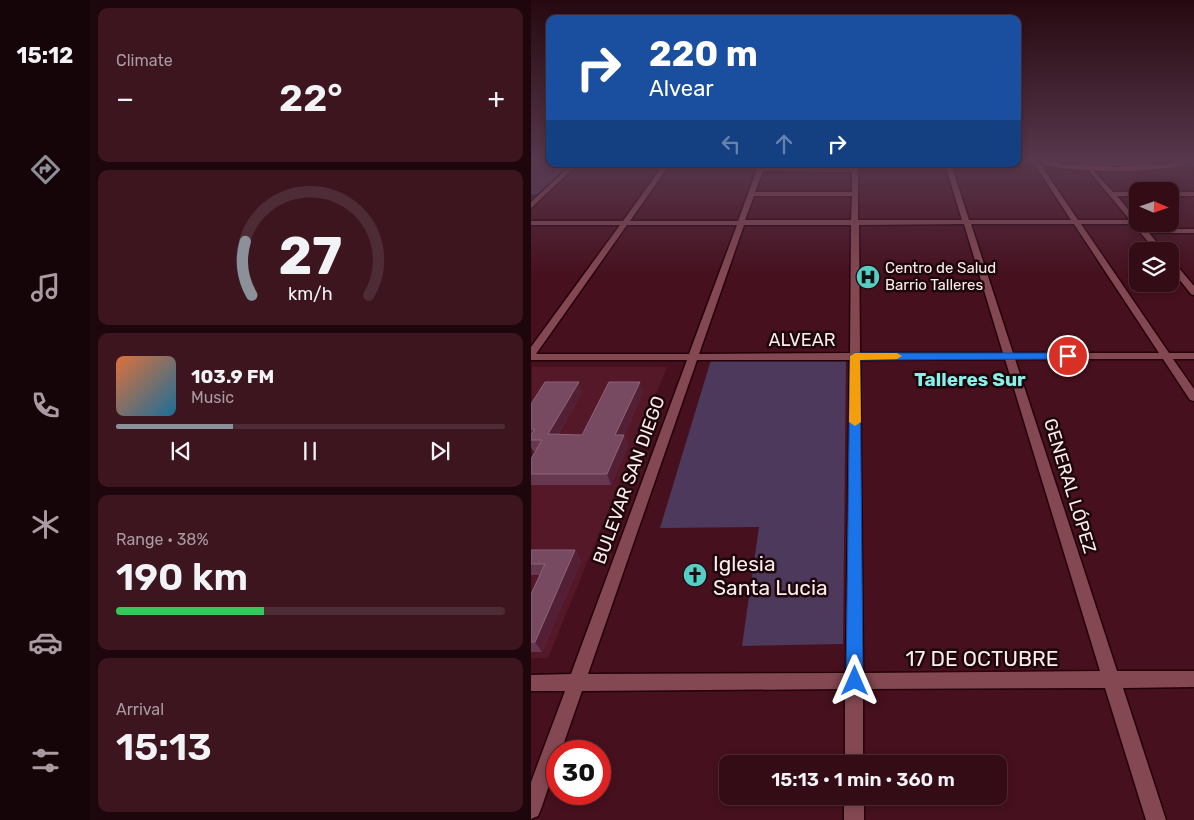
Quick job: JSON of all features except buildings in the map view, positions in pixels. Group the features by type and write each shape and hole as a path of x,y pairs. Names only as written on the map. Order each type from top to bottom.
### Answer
{"street":[{"path":"531,356 641,200"},
{"name":"BULEVAR SAN DIEGO","path":"531,809 749,200"},
{"path":"854,755 855,200"},
{"name":"GENERAL LÓPEZ","path":"960,200 1156,820"},
{"path":"1062,200 1194,398"},
{"path":"1117,200 1129,214"},
{"path":"531,223 1129,222"},
{"path":"1179,231 1194,231"},
{"path":"1144,232 1152,242"},
{"path":"1179,274 1194,292"},
{"path":"1182,277 1194,277"},
{"name":"ALVEAR","path":"531,356 1194,356"},
{"name":"17 DE OCTUBRE","path":"531,683 1194,679"},
{"path":"854,805 854,820"}],"shaded area":[{"path":"846,359 843,644 742,646 759,527 660,528 711,360"},
{"path":"532,367 667,367 548,658 531,658"}],"slow traffic":[{"path":"855,422 855,356 897,356"}],"place":[{"name":"Centro de Salud Barrio Talleres","path":"868,277"},
{"name":"Iglesia Santa Lucia","path":"695,575"}],"district":[{"name":"Talleres Sur","path":"970,379"}],"route":[{"path":"855,681 855,356 1068,356"}]}
